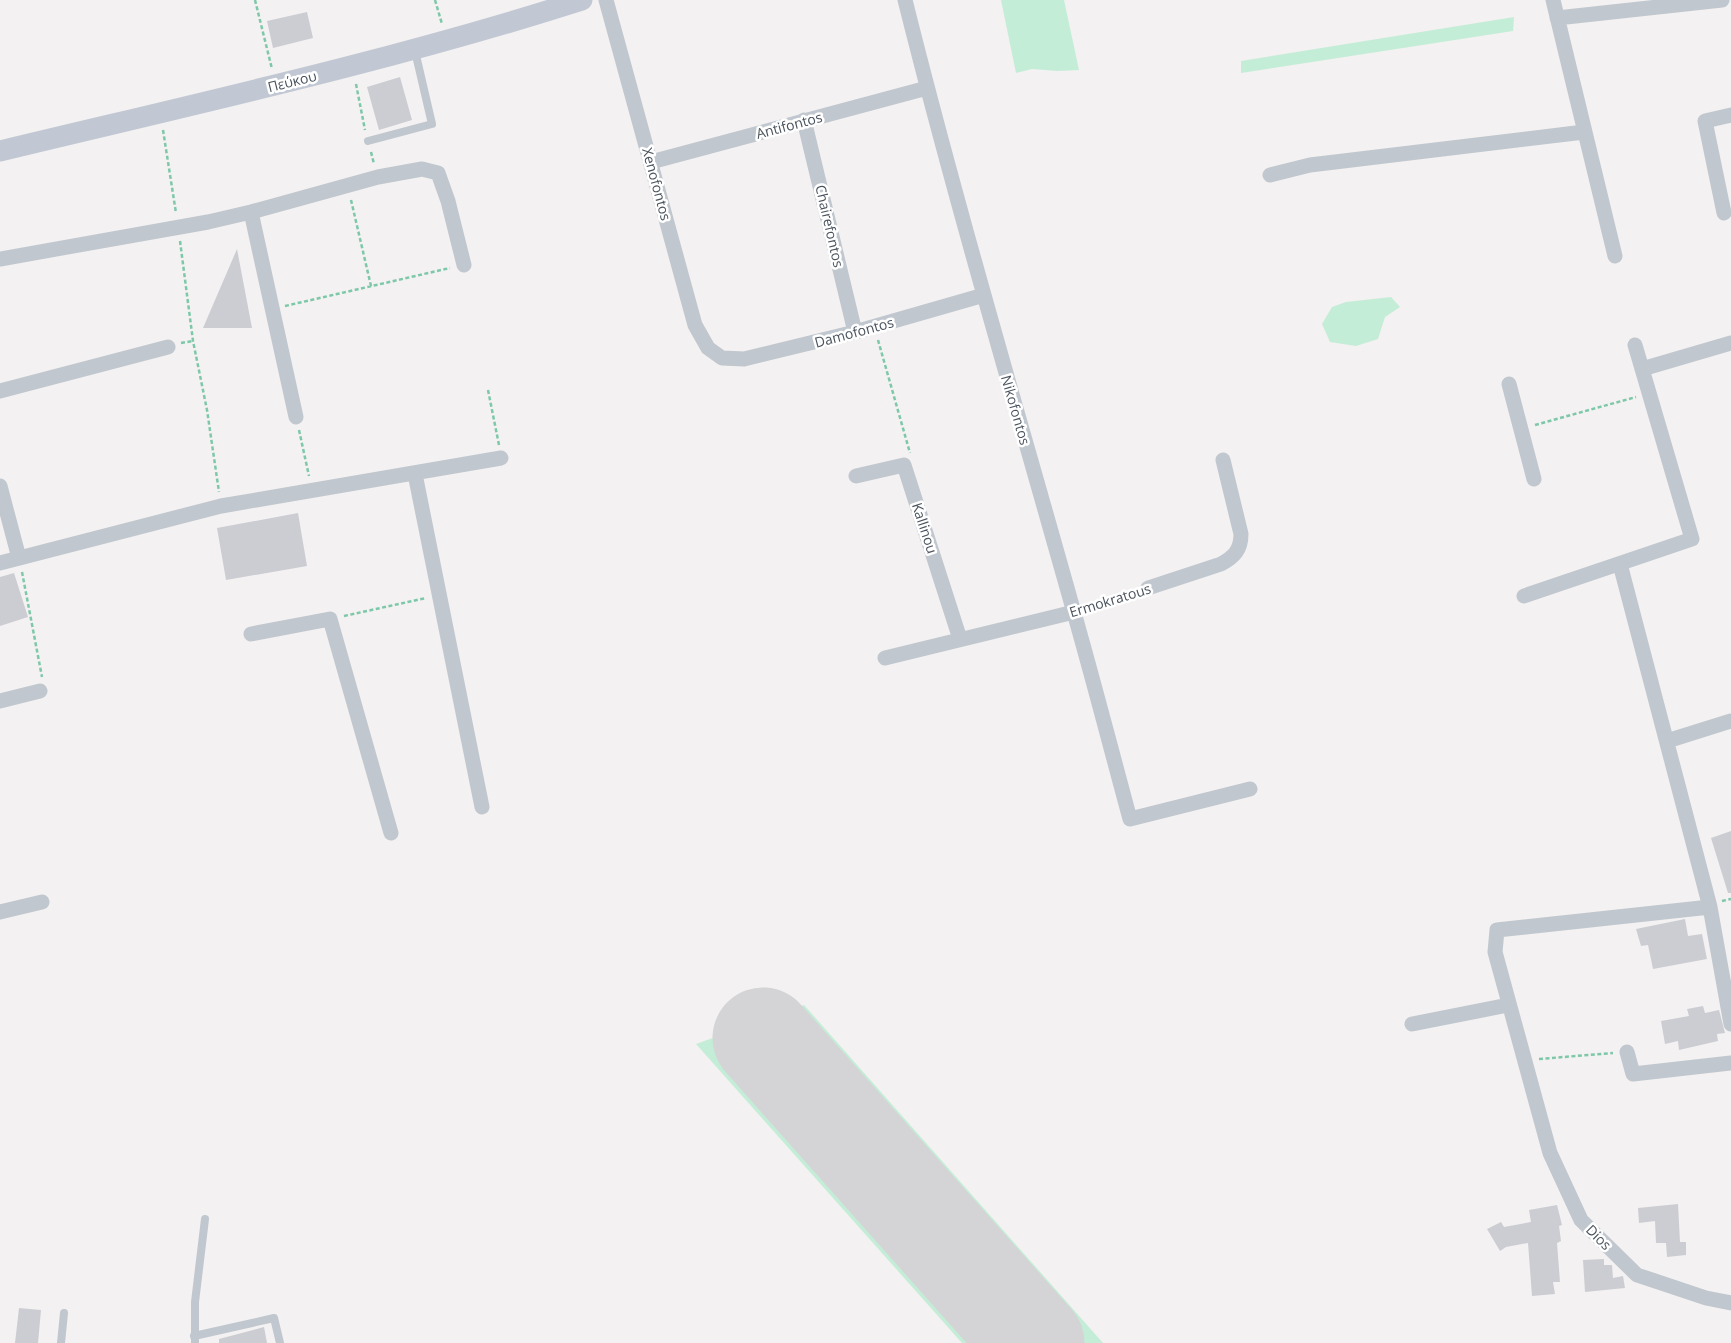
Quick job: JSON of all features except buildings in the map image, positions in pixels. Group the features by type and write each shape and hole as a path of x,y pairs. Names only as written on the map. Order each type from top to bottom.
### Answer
{"main road":[{"name":"Πεύκου","path":"0,150 276,85 415,49 582,0"}],"street":[{"name":"Xenofontos","path":"606,0 695,325 708,348 722,358"},
{"name":"Nikofontos","path":"905,0 984,296 1074,612 1130,819 1250,789"},
{"path":"1553,0 1615,256"},
{"path":"1557,18 1722,0"},
{"name":"Antifontos","path":"651,162 927,88"},
{"path":"1724,214 1705,121 1731,115"},
{"name":"Chairefontos","path":"804,120 855,332"},
{"path":"1270,175 1310,166 1584,132"},
{"path":"0,259 251,212 378,178 422,169 438,173 448,201 464,265"},
{"path":"251,212 296,417"},
{"name":"Damofontos","path":"722,358 744,359 855,332 984,296"},
{"path":"1642,369 1731,343"},
{"path":"1524,596 1692,539 1635,345"},
{"path":"0,391 168,346"},
{"path":"1508,384 1534,479"},
{"path":"0,563 222,506 501,458"},
{"name":"Ermokratous","path":"1148,588 1221,564 1237,553 1241,544 1241,534 1223,460"},
{"path":"856,476 904,465"},
{"name":"Kallinou","path":"904,465 960,639"},
{"path":"415,474 482,807"},
{"path":"0,486 19,558"},
{"path":"1620,564 1710,907 1731,1024"},
{"name":"Ermokratous","path":"886,658 1074,612"},
{"path":"251,634 330,620 391,833"},
{"path":"0,701 40,691"},
{"path":"1667,741 1731,722"},
{"path":"0,912 42,902"},
{"name":"Dios","path":"1710,907 1497,930 1495,952 1550,1153 1581,1220 1636,1275 1706,1298 1731,1303"},
{"path":"1412,1024 1508,1005"},
{"path":"1627,1052 1633,1074 1731,1063"}],"lane":[{"path":"368,141 432,124 415,49"},
{"path":"205,1218 195,1302 195,1339 274,1318 280,1343"},
{"path":"61,1343 64,1313"}],"path":[{"path":"255,0 276,85"},
{"path":"436,0 447,40"},
{"path":"352,65 378,178"},
{"path":"160,112 193,340 207,410 222,506"},
{"path":"347,186 371,286"},
{"path":"272,309 464,265"},
{"path":"874,327 910,452 904,465"},
{"path":"488,390 501,458"},
{"path":"1520,429 1649,393"},
{"path":"296,417 312,492"},
{"path":"19,558 43,674 40,691"},
{"name":"Ermokratous","path":"1074,612 1148,588"},
{"path":"330,620 440,595"},
{"path":"1524,1060 1627,1052"}],"green space":[{"path":"1001,0 1064,0 1079,70 1032,69 1016,73"},
{"path":"1514,17 1513,31 1241,73 1241,61"},
{"path":"1391,297 1400,307 1385,317 1378,339 1356,346 1330,342 1322,324 1332,307 1346,302"},
{"path":"804,1005 1103,1343 1067,1343 779,1019 726,1040 996,1343 962,1343 696,1044"}],"runway":[{"path":"763,1038 1034,1343"}]}
